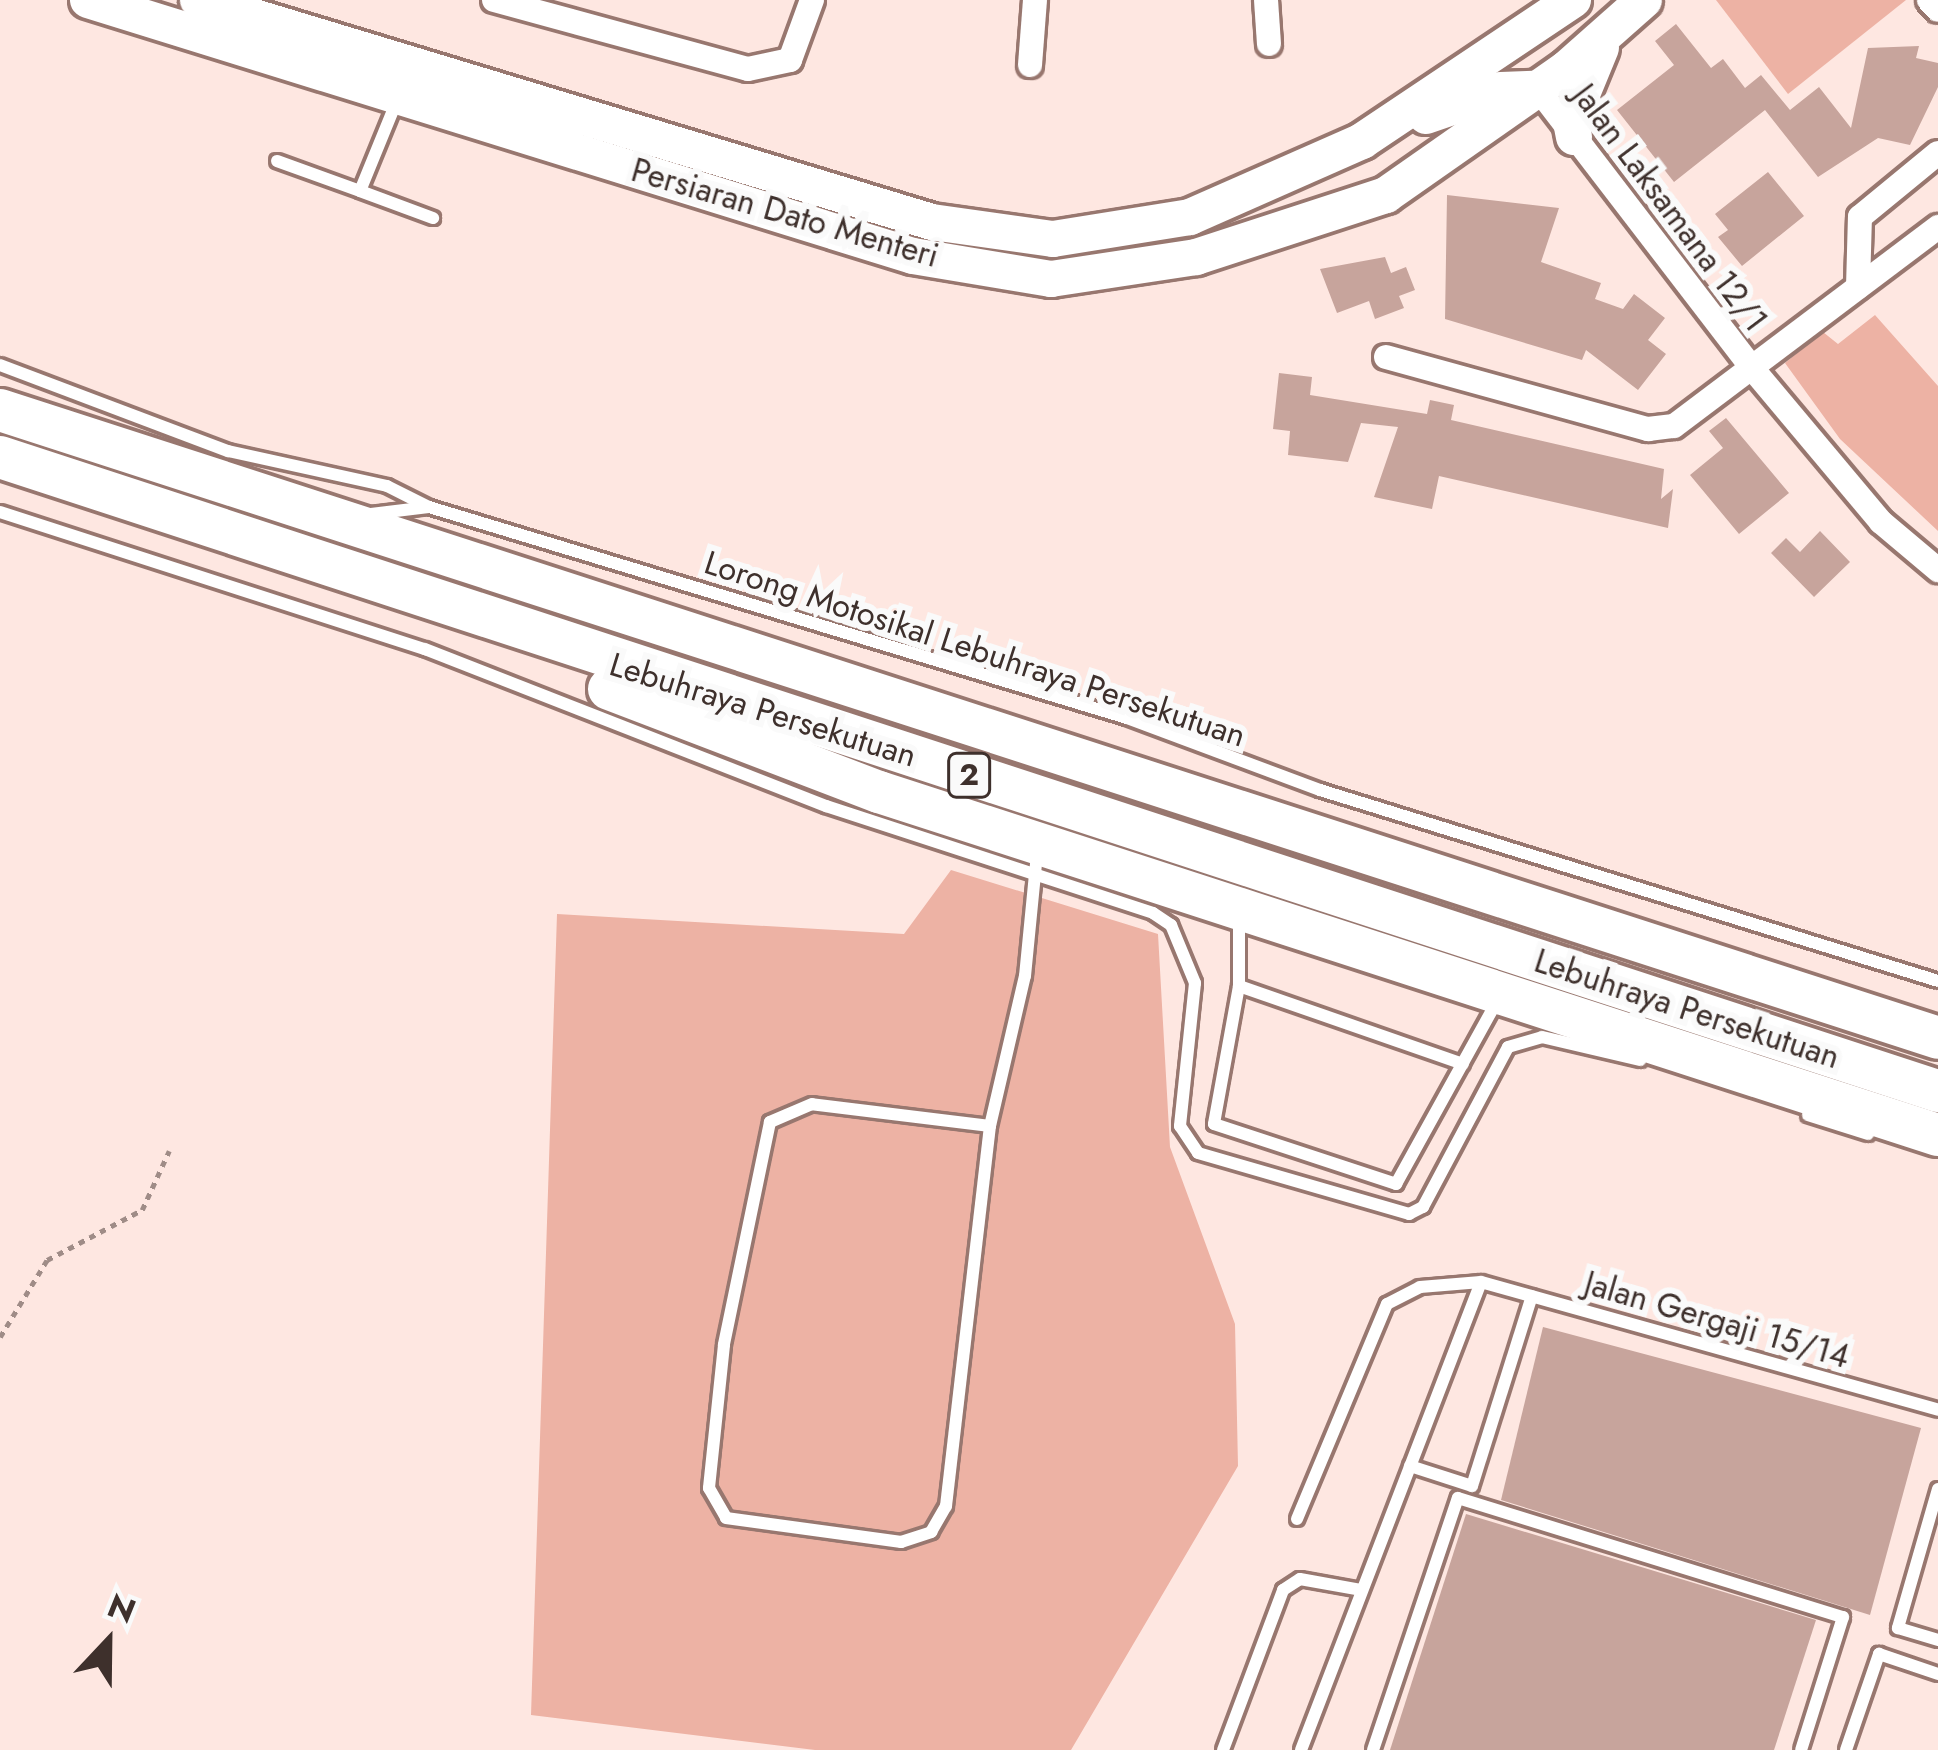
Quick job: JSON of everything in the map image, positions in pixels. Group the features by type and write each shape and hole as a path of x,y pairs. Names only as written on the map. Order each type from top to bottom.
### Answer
{"highway":[{"name":"Lebuhraya Persekutuan","path":"0,410 1938,1038"},
{"name":"Lebuhraya Persekutuan","path":"0,457 535,638 1938,1091"},
{"path":"535,638 566,672 1038,858 1239,910 1938,1135"}],"main road":[{"name":"Persiaran Dato Menteri","path":"88,0 134,9 398,97 914,256 1051,279 1196,257 1386,195 1506,111 1557,113 1610,29 1643,0"},
{"name":"Persiaran Dato Menteri","path":"198,0 932,222 1053,239 1190,217 1376,132 1574,0"},
{"path":"1557,113 1545,46 1586,0"},
{"path":"1557,113 1582,83 1610,29"},
{"path":"1376,132 1501,90 1557,113"}],"street":[{"path":"494,0 748,69 790,60 812,0"},
{"path":"1030,64 1034,0"},
{"path":"1266,0 1269,44"},
{"path":"1929,0 1938,10"},
{"name":"Jalan Laksamana 12/1","path":"1557,113 1750,367 1881,522 1938,571"},
{"path":"1858,286 1860,217 1938,153"},
{"name":"Jalan Laksamana 12/1","path":"1750,367 1938,226"},
{"path":"1386,357 1648,429 1696,418 1750,367"}],"lane":[{"path":"360,191 398,97"},
{"path":"277,160 433,218"},
{"name":"Lorong Motosikal Lebuhraya Persekutuan","path":"0,365 211,445 328,468 429,507 1126,718 1320,790 1938,982"},
{"path":"328,518 429,507"},
{"path":"0,512 425,649 826,806 1038,858 1171,925 1195,983 1186,1143 1389,1212 1423,1207 1500,1056 1520,1040 1592,1047 1760,1098"},
{"path":"990,1126 812,1104 770,1123 724,1345 709,1488 726,1518 901,1542 931,1532 946,1506 990,1126 1025,976 1038,858"},
{"path":"1239,910 1239,986 1214,1124 1396,1184 1502,993"},
{"path":"1239,986 1463,1064"},
{"path":"1782,1106 1892,1142"},
{"path":"1337,1193 1344,1167"},
{"path":"1301,1750 1481,1282"},
{"name":"Jalan Gergaji 15/14","path":"1298,1519 1387,1304 1420,1287 1481,1282 1938,1410"},
{"path":"1410,1466 1472,1486 1532,1296"},
{"path":"1938,1489 1898,1628 1938,1640"},
{"path":"1373,1750 1458,1498 1843,1617 1801,1750"},
{"path":"1222,1750 1283,1590 1300,1579 1362,1590"},
{"path":"1850,1749 1879,1654 1938,1674"}],"path":[{"path":"0,1336 47,1260 142,1210 169,1151"}],"shaded area":[{"path":"1716,0 1906,0 1788,94"},
{"path":"1875,315 1938,386 1938,531 1840,439 1785,363 1823,332 1838,344"},
{"path":"951,870 1158,934 1170,1147 1235,1324 1238,1466 1071,1750 815,1750 531,1715 557,914 904,934"}],"building":[{"path":"1676,24 1711,68 1723,59 1745,88 1761,75 1790,110 1819,87 1851,128 1868,48 1919,46 1916,58 1938,63 1938,87 1910,145 1878,138 1818,177 1765,110 1674,182 1617,110 1674,65 1655,41"},
{"path":"1768,172 1804,216 1742,266 1718,237 1728,230 1715,214"},
{"path":"1447,195 1559,208 1541,262 1601,283 1595,299 1623,309 1634,294 1665,318 1648,340 1666,354 1638,390 1586,350 1582,360 1445,319"},
{"path":"1385,257 1391,273 1406,267 1415,290 1399,296 1404,308 1375,319 1369,301 1337,313 1320,269"},
{"path":"1279,373 1312,377 1310,395 1427,414 1430,400 1454,405 1451,420 1664,469 1661,499 1673,489 1668,528 1439,476 1432,509 1374,497 1398,427 1361,423 1348,462 1288,455 1290,431 1273,429"},
{"path":"1726,418 1789,493 1739,534 1690,475 1723,448 1709,431"},
{"path":"1820,531 1850,562 1814,597 1771,553 1786,538 1800,552"},
{"path":"1543,1327 1921,1428 1870,1615 1501,1500"},
{"path":"1466,1514 1816,1620 1774,1750 1390,1750"}]}
